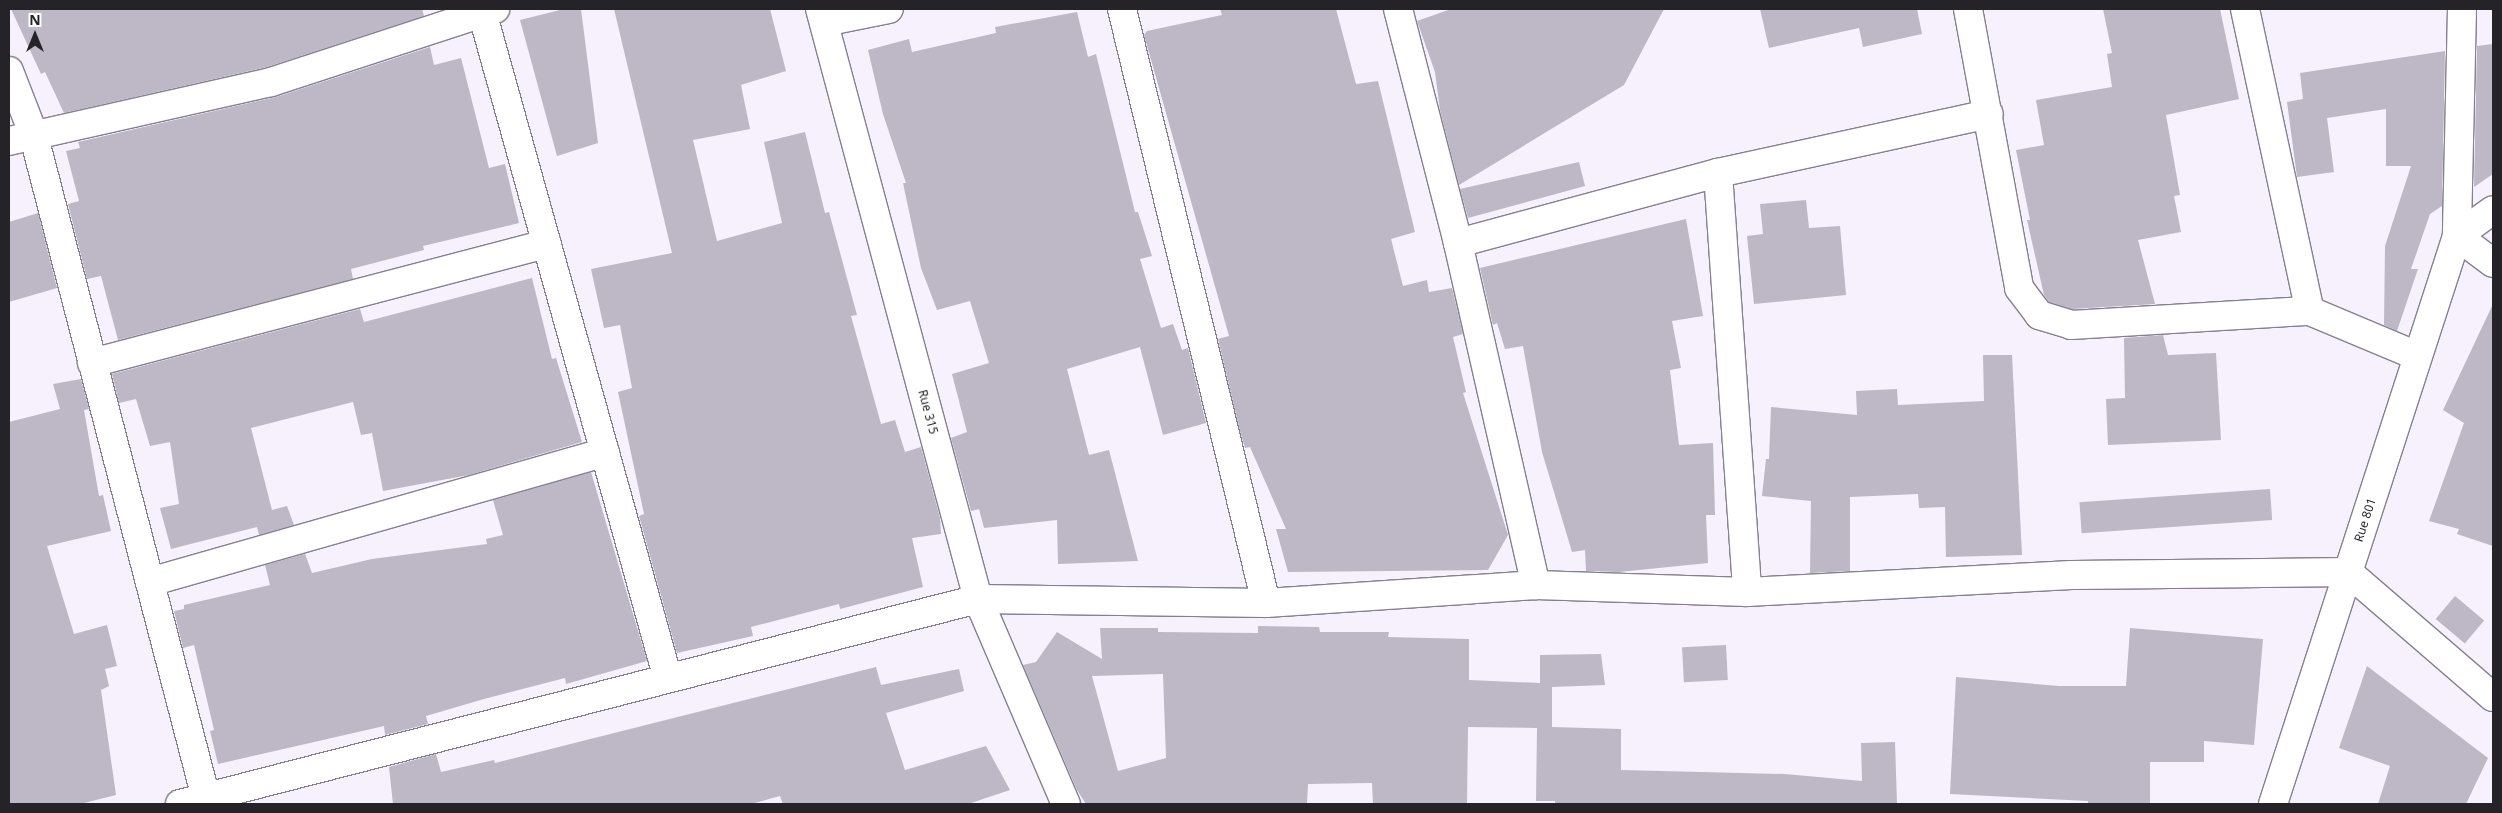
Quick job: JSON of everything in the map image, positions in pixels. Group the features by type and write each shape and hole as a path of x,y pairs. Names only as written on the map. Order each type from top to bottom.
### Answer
{"street":[{"path":"822,15 889,9"},
{"path":"1122,9 1266,603"},
{"path":"1398,9 1458,243 1536,585"},
{"path":"1968,9 1989,114 2019,288 2039,314 2071,325 2310,311 2417,356"},
{"path":"2245,9 2310,311"},
{"name":"Rue 801","path":"2273,804 2457,236 2462,9"},
{"path":"21,137 271,82 489,10 547,244 668,679"},
{"name":"Rue 315","path":"822,15 978,598 1066,804"},
{"path":"9,71 21,137 92,363 206,798"},
{"path":"1458,243 1718,172 1989,114"},
{"path":"1718,172 1747,592"},
{"path":"2493,210 2457,236 2493,263"},
{"path":"92,363 547,244"},
{"path":"150,582 605,452"},
{"path":"180,804 978,598 1266,603 1536,585 1747,592 2072,576 2348,572 2493,697"}],"building":[{"path":"11,9 422,9 424,16 267,67 64,113 45,72 41,74"},
{"path":"564,9 581,9 598,143 557,156 520,20"},
{"path":"614,9 770,9 786,71 741,85 750,129 693,140 717,241 782,223 764,142 805,132 825,213 829,212 857,315 851,316 881,424 895,420 905,452 921,447 940,518 941,534 912,538 923,587 840,609 839,604 751,627 753,636 677,653 639,516 644,514 618,392 632,388 620,325 604,328 591,269 672,253"},
{"path":"1220,9 1336,9 1356,84 1378,81 1415,232 1391,239 1403,286 1427,280 1429,292 1452,288 1463,334 1453,337 1466,392 1463,393 1508,535 1488,570 1288,572 1276,529 1286,529 1250,447 1245,448 1240,431 1218,339 1229,336 1144,35 1147,31 1222,15"},
{"path":"1451,9 1664,9 1624,85 1459,185 1440,110 1435,72 1417,21"},
{"path":"1760,9 1917,9 1922,34 1863,47 1859,28 1769,48"},
{"path":"2103,9 2220,9 2239,99 2166,115 2180,195 2174,196 2181,232 2138,240 2155,304 2071,309 2049,302 2044,295 2027,220 2030,220 2016,150 2044,145 2036,100 2112,87 2107,54 2112,53"},
{"path":"1077,12 1088,57 1096,54 1135,212 1138,212 1152,256 1140,259 1161,328 1173,324 1182,350 1188,348 1206,423 1163,435 1140,347 1067,369 1089,455 1109,450 1138,561 1058,564 1057,520 984,528 979,509 971,511 951,438 967,432 952,374 989,363 970,301 937,310 921,268 903,183 906,183 883,114 868,50 909,39 912,52 996,33 995,27"},
{"path":"2493,44 2493,174 2474,187 2477,46"},
{"path":"430,47 434,65 461,58 489,168 505,164 519,223 423,246 424,250 351,269 353,279 118,340 101,276 87,279 68,204 79,201 66,151 80,148 78,142 276,97"},
{"path":"2445,51 2442,206 2430,214 2411,269 2418,269 2397,331 2384,325 2385,246 2411,166 2386,166 2386,109 2327,118 2334,172 2297,177 2287,102 2303,99 2300,73"},
{"path":"1579,162 1585,186 1468,218 1460,189"},
{"path":"1806,200 1809,228 1840,226 1846,295 1754,304 1747,236 1763,234 1760,204"},
{"path":"38,213 57,288 9,302 9,222"},
{"path":"1686,219 1703,316 1672,321 1681,368 1670,370 1679,445 1713,443 1715,515 1706,515 1708,563 1619,572 1586,571 1585,550 1572,552 1542,452 1523,346 1505,349 1497,323 1493,325 1480,268"},
{"path":"532,278 552,359 556,358 582,442 469,475 383,491 372,433 361,435 353,402 251,428 272,510 287,506 294,525 259,535 257,527 171,549 160,508 179,504 170,442 150,446 136,399 119,403 112,374 360,309 364,322"},
{"path":"2493,304 2493,546 2457,534 2459,529 2429,521 2464,423 2443,410"},
{"path":"2163,335 2168,355 2216,353 2221,440 2108,445 2106,399 2125,398 2124,338"},
{"path":"1983,355 2012,355 2022,555 1946,557 1945,507 1919,508 1918,494 1850,497 1850,571 1810,573 1811,501 1762,496 1766,459 1769,459 1771,407 1857,415 1856,391 1897,389 1898,405 1984,401"},
{"path":"81,379 89,409 84,410 99,496 103,495 111,531 47,546 74,634 107,625 117,666 105,669 109,686 101,690 116,795 80,804 9,804 9,422 60,409 53,384"},
{"path":"591,472 647,661 566,684 565,678 484,699 426,716 428,724 385,735 384,726 218,764 210,731 214,730 194,645 183,648 174,611 184,609 184,605 270,585 265,565 305,554 312,573 372,559 487,544 486,539 503,535 493,500"},
{"path":"2270,489 2272,520 2082,533 2079,502"},
{"path":"2455,596 2484,620 2465,643 2436,619"},
{"path":"1258,626 1319,627 1320,632 1389,632 1388,637 1469,639 1469,680 1540,683 1540,655 1601,654 1605,685 1552,687 1552,727 1621,729 1621,770 1785,774 1862,781 1861,743 1895,742 1897,804 1555,804 1555,801 1536,801 1537,728 1468,727 1467,804 1373,804 1372,783 1308,784 1307,804 1086,804 1077,790 1023,665 1036,662 1057,632 1102,659 1100,628 1158,628 1158,632 1258,633","holes":["1163,674 1166,758 1118,771 1092,676"]},
{"path":"2130,628 2263,639 2254,745 2204,741 2204,762 2150,762 2150,804 2088,804 2088,801 1950,794 1956,677 2059,686 2126,686"},
{"path":"1726,645 1728,680 1684,682 1682,647"},
{"path":"2367,666 2488,758 2466,804 2378,804 2390,766 2339,748"},
{"path":"876,667 881,685 959,669 964,691 886,713 905,770 986,746 1010,790 968,804 783,804 780,796 751,804 393,804 389,767 436,754 441,772 494,760 495,763"}]}
